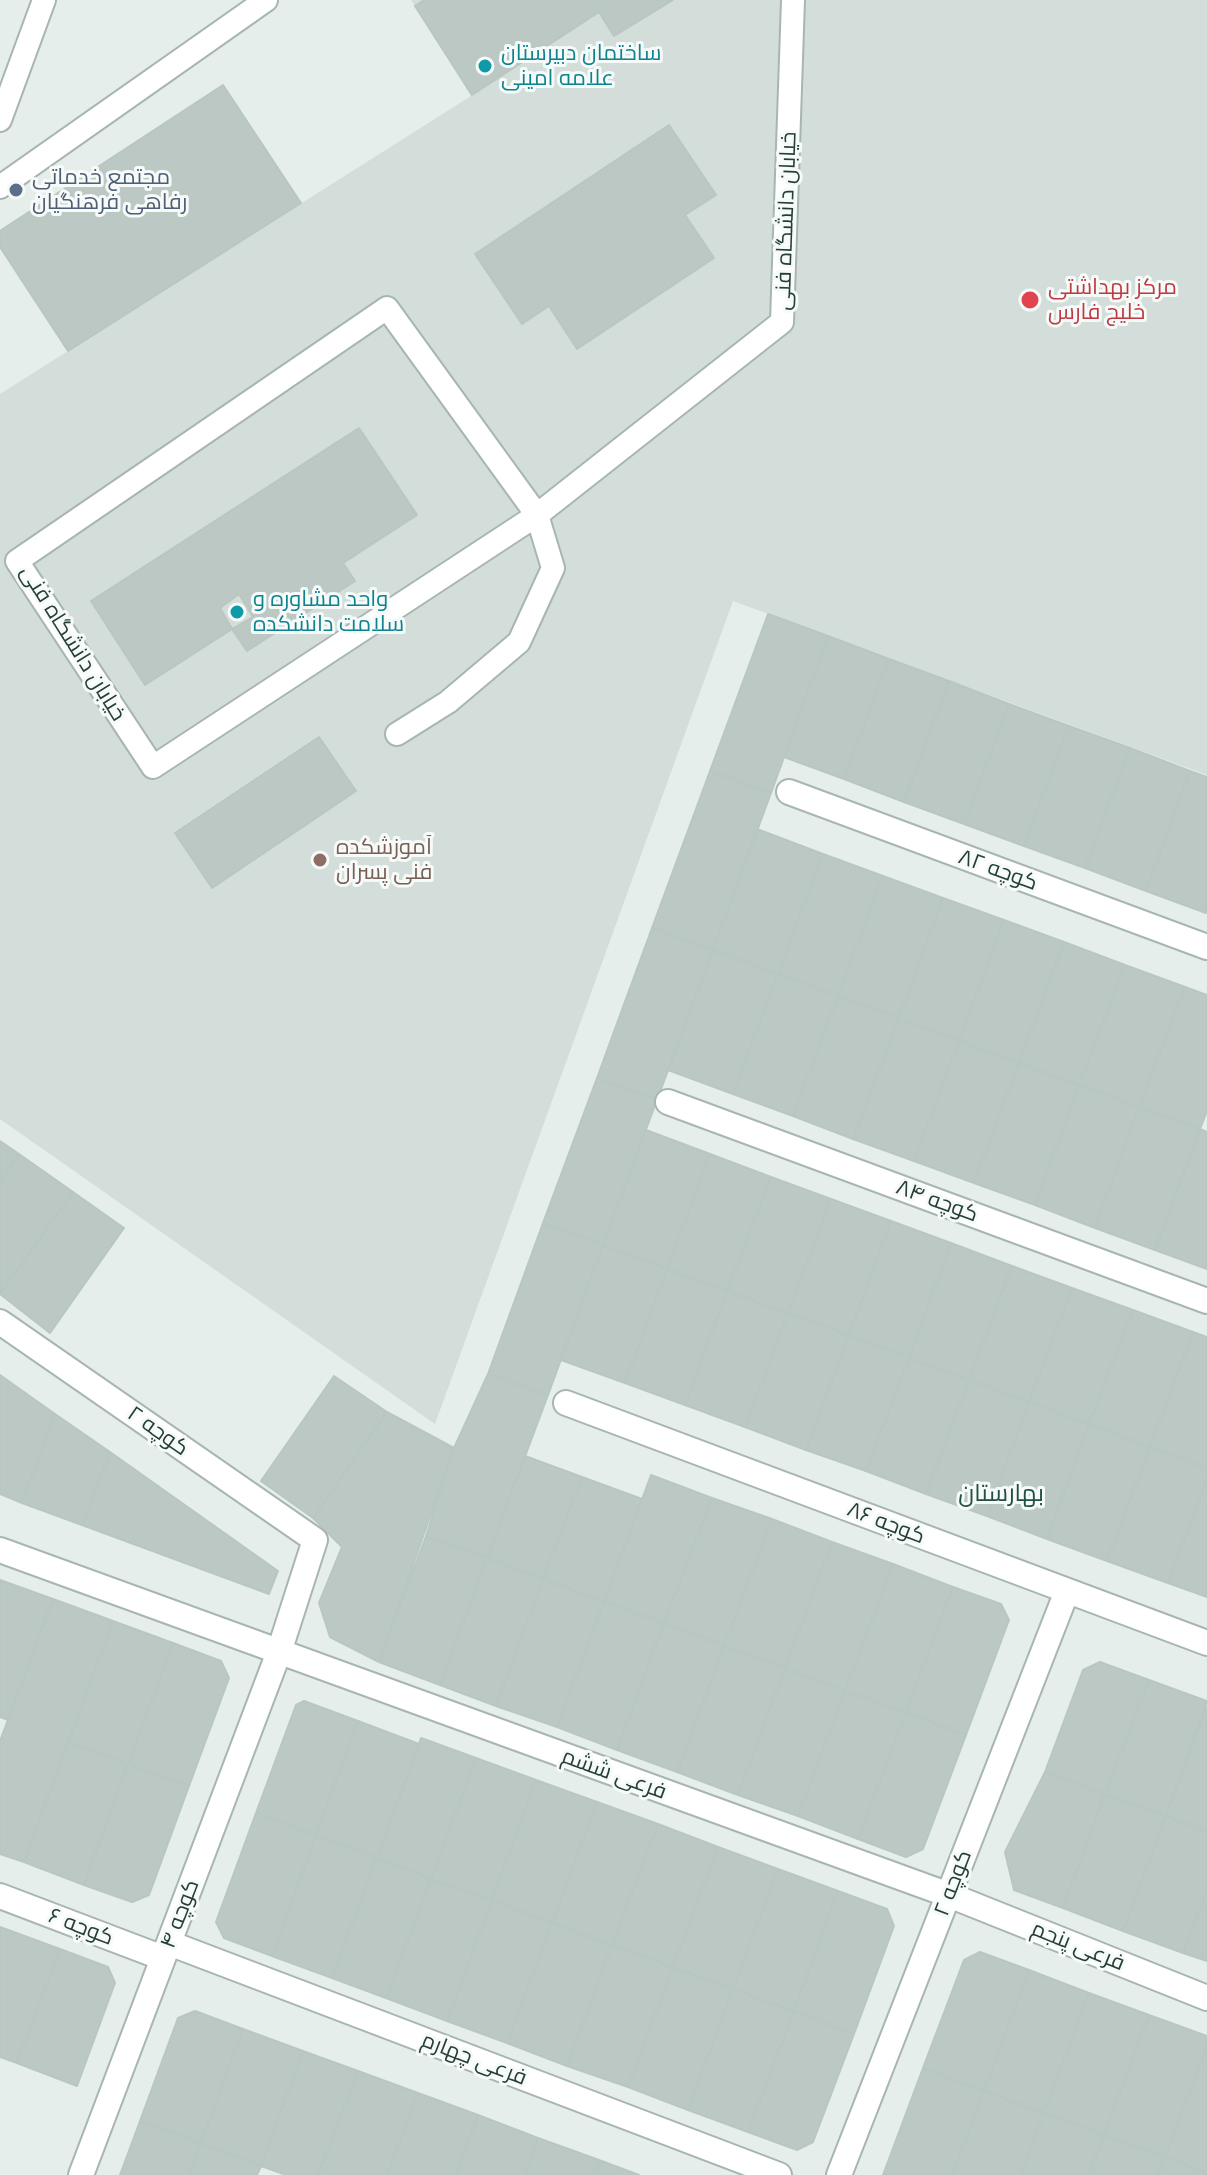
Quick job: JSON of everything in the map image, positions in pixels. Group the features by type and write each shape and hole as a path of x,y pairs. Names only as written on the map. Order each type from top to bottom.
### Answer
{"street":[{"name":"کوچه ۸۲","path":"789,792 1207,947"},
{"name":"کوچه ۸۴","path":"668,1102 1207,1301"},
{"name":"کوچه ۲","path":"0,1322 315,1540"},
{"name":"کوچه ۸۶","path":"566,1403 1207,1643"},
{"name":"کوچه ۴","path":"81,2175 279,1652 315,1540"},
{"path":"0,1550 279,1652"},
{"name":"کوچه ۲","path":"839,2175 1067,1591"},
{"name":"فرعی ششم","path":"279,1652 949,1895"},
{"name":"فرعی پنجم","path":"949,1895 1207,1998"},
{"name":"کوچه ۶","path":"0,1896 166,1950"},
{"name":"فرعی چهارم","path":"166,1950 779,2175"}],"lane":[{"path":"0,120 44,0"},
{"path":"0,187 266,0"},
{"name":"خیابان دانشگاه فنی","path":"397,734 448,702 519,642 553,568 537,515 387,308 17,561 153,767 537,515 782,322 793,0"}],"shaded area":[{"name":"آموزشکده فنی پسران","path":"411,0 1207,0 1207,775 733,601 435,1424 0,1119 0,394 471,96"}],"building":[{"name":"ساختمان دبیرستان علامه امینی","path":"424,0 673,0 614,36 599,12 472,95 415,6"},
{"path":"223,85 301,203 68,351 0,247 0,231"},
{"path":"669,125 716,195 685,215 714,258 577,349 549,306 522,324 475,254"},
{"path":"359,428 417,515 343,563 355,581 247,651 232,629 145,685 91,601"},
{"name":"واحد مشاوره و سلامت دانشکده","path":"239,594 253,617 232,629 220,608"},
{"path":"768,614 828,636 771,793 710,771"},
{"path":"828,636 889,659 844,779 784,757"},
{"path":"889,659 949,681 904,802 844,779"},
{"path":"949,681 1009,704 964,824 904,802"},
{"path":"1009,704 1069,726 1024,846 964,824"},
{"path":"1069,726 1130,748 1085,868 1024,846"},
{"path":"319,737 356,791 212,888 175,833"},
{"path":"1130,748 1190,771 1146,891 1085,868"},
{"path":"710,771 771,793 713,950 652,928"},
{"path":"1190,771 1207,777 1206,913 1146,891"},
{"path":"757,829 823,854 778,974 713,950"},
{"path":"823,854 883,876 838,996 778,974"},
{"path":"883,876 943,898 899,1018 838,996"},
{"path":"943,898 1004,920 959,1041 899,1018"},
{"path":"1004,920 1064,942 1019,1063 959,1041"},
{"path":"652,928 713,950 657,1100 597,1078"},
{"path":"1064,942 1125,965 1079,1085 1019,1063"},
{"path":"713,950 778,974 733,1094 668,1070"},
{"path":"1125,965 1185,987 1139,1107 1079,1085"},
{"path":"778,974 838,996 793,1116 733,1094"},
{"path":"1185,987 1207,995 1207,1111 1200,1129 1139,1107"},
{"path":"838,996 899,1018 853,1139 793,1116"},
{"path":"899,1018 959,1041 914,1161 853,1139"},
{"path":"959,1041 1019,1063 974,1183 914,1161"},
{"path":"1019,1063 1079,1085 1035,1205 974,1183"},
{"path":"597,1078 657,1100 603,1245 543,1223"},
{"path":"1079,1085 1139,1107 1095,1228 1035,1205"},
{"path":"1139,1107 1200,1129 1155,1250 1095,1228"},
{"path":"1200,1129 1207,1132 1207,1269 1155,1250"},
{"path":"646,1130 710,1154 667,1269 603,1245"},
{"path":"0,1141 19,1154 0,1182"},
{"path":"19,1154 73,1192 0,1294 0,1182"},
{"path":"710,1154 771,1177 727,1291 667,1269"},
{"path":"771,1177 831,1199 788,1313 727,1291"},
{"path":"73,1192 124,1228 50,1333 0,1294"},
{"path":"831,1199 891,1221 849,1335 788,1313"},
{"path":"891,1221 951,1243 909,1358 849,1335"},
{"path":"543,1223 603,1245 548,1395 488,1374"},
{"path":"951,1243 1012,1266 969,1380 909,1358"},
{"path":"603,1245 667,1269 625,1383 561,1360"},
{"path":"1012,1266 1072,1288 1029,1402 969,1380"},
{"path":"667,1269 727,1291 685,1405 625,1383"},
{"path":"1072,1288 1133,1310 1089,1424 1029,1402"},
{"path":"727,1291 788,1313 745,1427 685,1405"},
{"path":"1133,1310 1193,1332 1150,1447 1089,1424"},
{"path":"788,1313 849,1335 806,1450 745,1427"},
{"path":"1193,1332 1207,1337 1207,1468 1150,1447"},
{"path":"849,1335 909,1358 866,1471 806,1450"},
{"path":"909,1358 969,1380 926,1494 866,1471"},
{"path":"488,1374 548,1395 487,1558 426,1536 454,1448"},
{"path":"0,1375 55,1414 22,1503 0,1494"},
{"path":"334,1376 387,1412 313,1518 261,1481"},
{"path":"969,1380 1029,1402 987,1516 926,1494"},
{"path":"1029,1402 1089,1424 1047,1539 987,1516"},
{"path":"387,1412 454,1448 379,1662 330,1637 319,1603 342,1547 313,1518"},
{"path":"55,1414 110,1452 82,1525 22,1503"},
{"path":"1089,1424 1150,1447 1107,1561 1047,1539"},
{"path":"1150,1447 1207,1468 1207,1479 1168,1583 1107,1561"},
{"path":"110,1452 278,1571 269,1594 82,1525"},
{"path":"525,1456 582,1477 543,1579 487,1558"},
{"path":"651,1475 712,1498 664,1623 604,1602"},
{"path":"582,1477 642,1499 604,1602 543,1579"},
{"path":"1207,1479 1207,1597 1168,1583"},
{"path":"712,1498 772,1519 724,1646 664,1623"},
{"path":"772,1519 832,1542 785,1668 724,1646"},
{"path":"426,1536 487,1558 440,1685 379,1662"},
{"path":"832,1542 893,1564 845,1691 785,1668"},
{"path":"487,1558 543,1579 496,1706 440,1685"},
{"path":"893,1564 953,1587 906,1712 845,1691"},
{"path":"543,1579 604,1602 557,1727 496,1706"},
{"path":"0,1580 53,1599 8,1720 0,1717"},
{"path":"953,1587 1001,1604 1009,1620 966,1735 906,1712"},
{"path":"53,1599 113,1621 24,1862 0,1854 0,1741"},
{"path":"604,1602 664,1623 617,1750 557,1727"},
{"path":"113,1621 173,1643 128,1764 68,1742"},
{"path":"664,1623 724,1646 677,1772 617,1750"},
{"path":"173,1643 221,1661 229,1678 189,1786 128,1764"},
{"path":"724,1646 785,1668 738,1795 677,1772"},
{"path":"1100,1662 1149,1680 1105,1794 1045,1772 1083,1670"},
{"path":"785,1668 845,1691 798,1816 738,1795"},
{"path":"1149,1680 1207,1701 1166,1816 1105,1794"},
{"path":"845,1691 906,1712 858,1839 798,1816"},
{"path":"304,1701 358,1721 316,1835 256,1813 296,1705"},
{"path":"1207,1707 1207,1831 1166,1816"},
{"path":"906,1712 966,1735 923,1849 906,1857 858,1839"},
{"path":"358,1721 419,1744 377,1858 316,1835"},
{"path":"421,1738 476,1758 431,1879 377,1858"},
{"path":"68,1742 128,1764 84,1885 24,1862"},
{"path":"476,1758 536,1780 492,1900 431,1879"},
{"path":"128,1764 189,1786 149,1895 132,1902 84,1885"},
{"path":"1045,1772 1105,1794 1063,1908 1014,1890 1005,1852"},
{"path":"536,1780 597,1802 552,1923 492,1900"},
{"path":"1105,1794 1166,1816 1123,1931 1063,1908"},
{"path":"597,1802 658,1824 612,1945 552,1923"},
{"path":"256,1813 316,1835 272,1956 224,1938 216,1922"},
{"path":"1166,1816 1207,1831 1207,1891 1183,1953 1123,1931"},
{"path":"658,1824 718,1847 673,1967 612,1945"},
{"path":"316,1835 377,1858 332,1978 272,1956"},
{"path":"718,1847 778,1869 733,1989 673,1967"},
{"path":"377,1858 431,1879 386,1998 332,1978"},
{"path":"778,1869 838,1891 794,2011 733,1989"},
{"path":"431,1879 492,1900 447,2021 386,1998"},
{"path":"838,1891 887,1909 894,1926 854,2034 794,2011"},
{"path":"1207,1891 1207,1961 1183,1953"},
{"path":"492,1900 552,1923 507,2043 447,2021"},
{"path":"552,1923 612,1945 567,2066 507,2043"},
{"path":"0,1927 60,1949 17,2063 0,2057"},
{"path":"612,1945 673,1967 628,2087 567,2066"},
{"path":"60,1949 108,1967 115,1983 77,2086 17,2063"},
{"path":"980,1952 1029,1970 984,2091 923,2068 964,1960"},
{"path":"673,1967 733,1989 688,2110 628,2087"},
{"path":"1029,1970 1089,1993 1044,2113 984,2091"},
{"path":"733,1989 794,2011 748,2132 688,2110"},
{"path":"1089,1993 1149,2015 1104,2135 1044,2113"},
{"path":"195,2011 243,2029 201,2143 140,2121 178,2018"},
{"path":"794,2011 854,2034 813,2142 797,2150 748,2132"},
{"path":"1149,2015 1207,2036 1207,2045 1165,2157 1104,2135"},
{"path":"243,2029 303,2051 261,2166 201,2143"},
{"path":"1207,2045 1207,2173 1165,2157"},
{"path":"303,2051 358,2071 318,2175 286,2175 261,2166"},
{"path":"923,2068 984,2091 952,2175 883,2175"},
{"path":"358,2071 418,2093 387,2175 318,2175"},
{"path":"984,2091 1044,2113 1021,2175 952,2175"},
{"path":"418,2093 478,2115 456,2175 387,2175"},
{"path":"1044,2113 1104,2135 1089,2175 1021,2175"},
{"path":"478,2115 538,2138 525,2175 456,2175"},
{"path":"140,2121 201,2143 189,2175 120,2175"},
{"path":"1104,2135 1165,2157 1158,2175 1089,2175"},
{"path":"538,2138 599,2160 593,2175 525,2175"},
{"path":"201,2143 261,2166 257,2175 189,2175"},
{"path":"1165,2157 1207,2173 1207,2175 1158,2175"},
{"path":"599,2160 639,2175 593,2175"}],"place":[{"name":"ساختمان دبیرستان علامه امینی","path":"485,66"},
{"name":"مجتمع خدماتی رفاهی فرهنگیان","path":"16,190"},
{"name":"مرکز بهداشتی خلیج فارس","path":"1030,300"},
{"name":"واحد مشاوره و سلامت دانشکده","path":"237,612"},
{"name":"آموزشکده فنی پسران","path":"320,860"}],"district":[{"name":"بهارستان","path":"1001,1494"}]}
